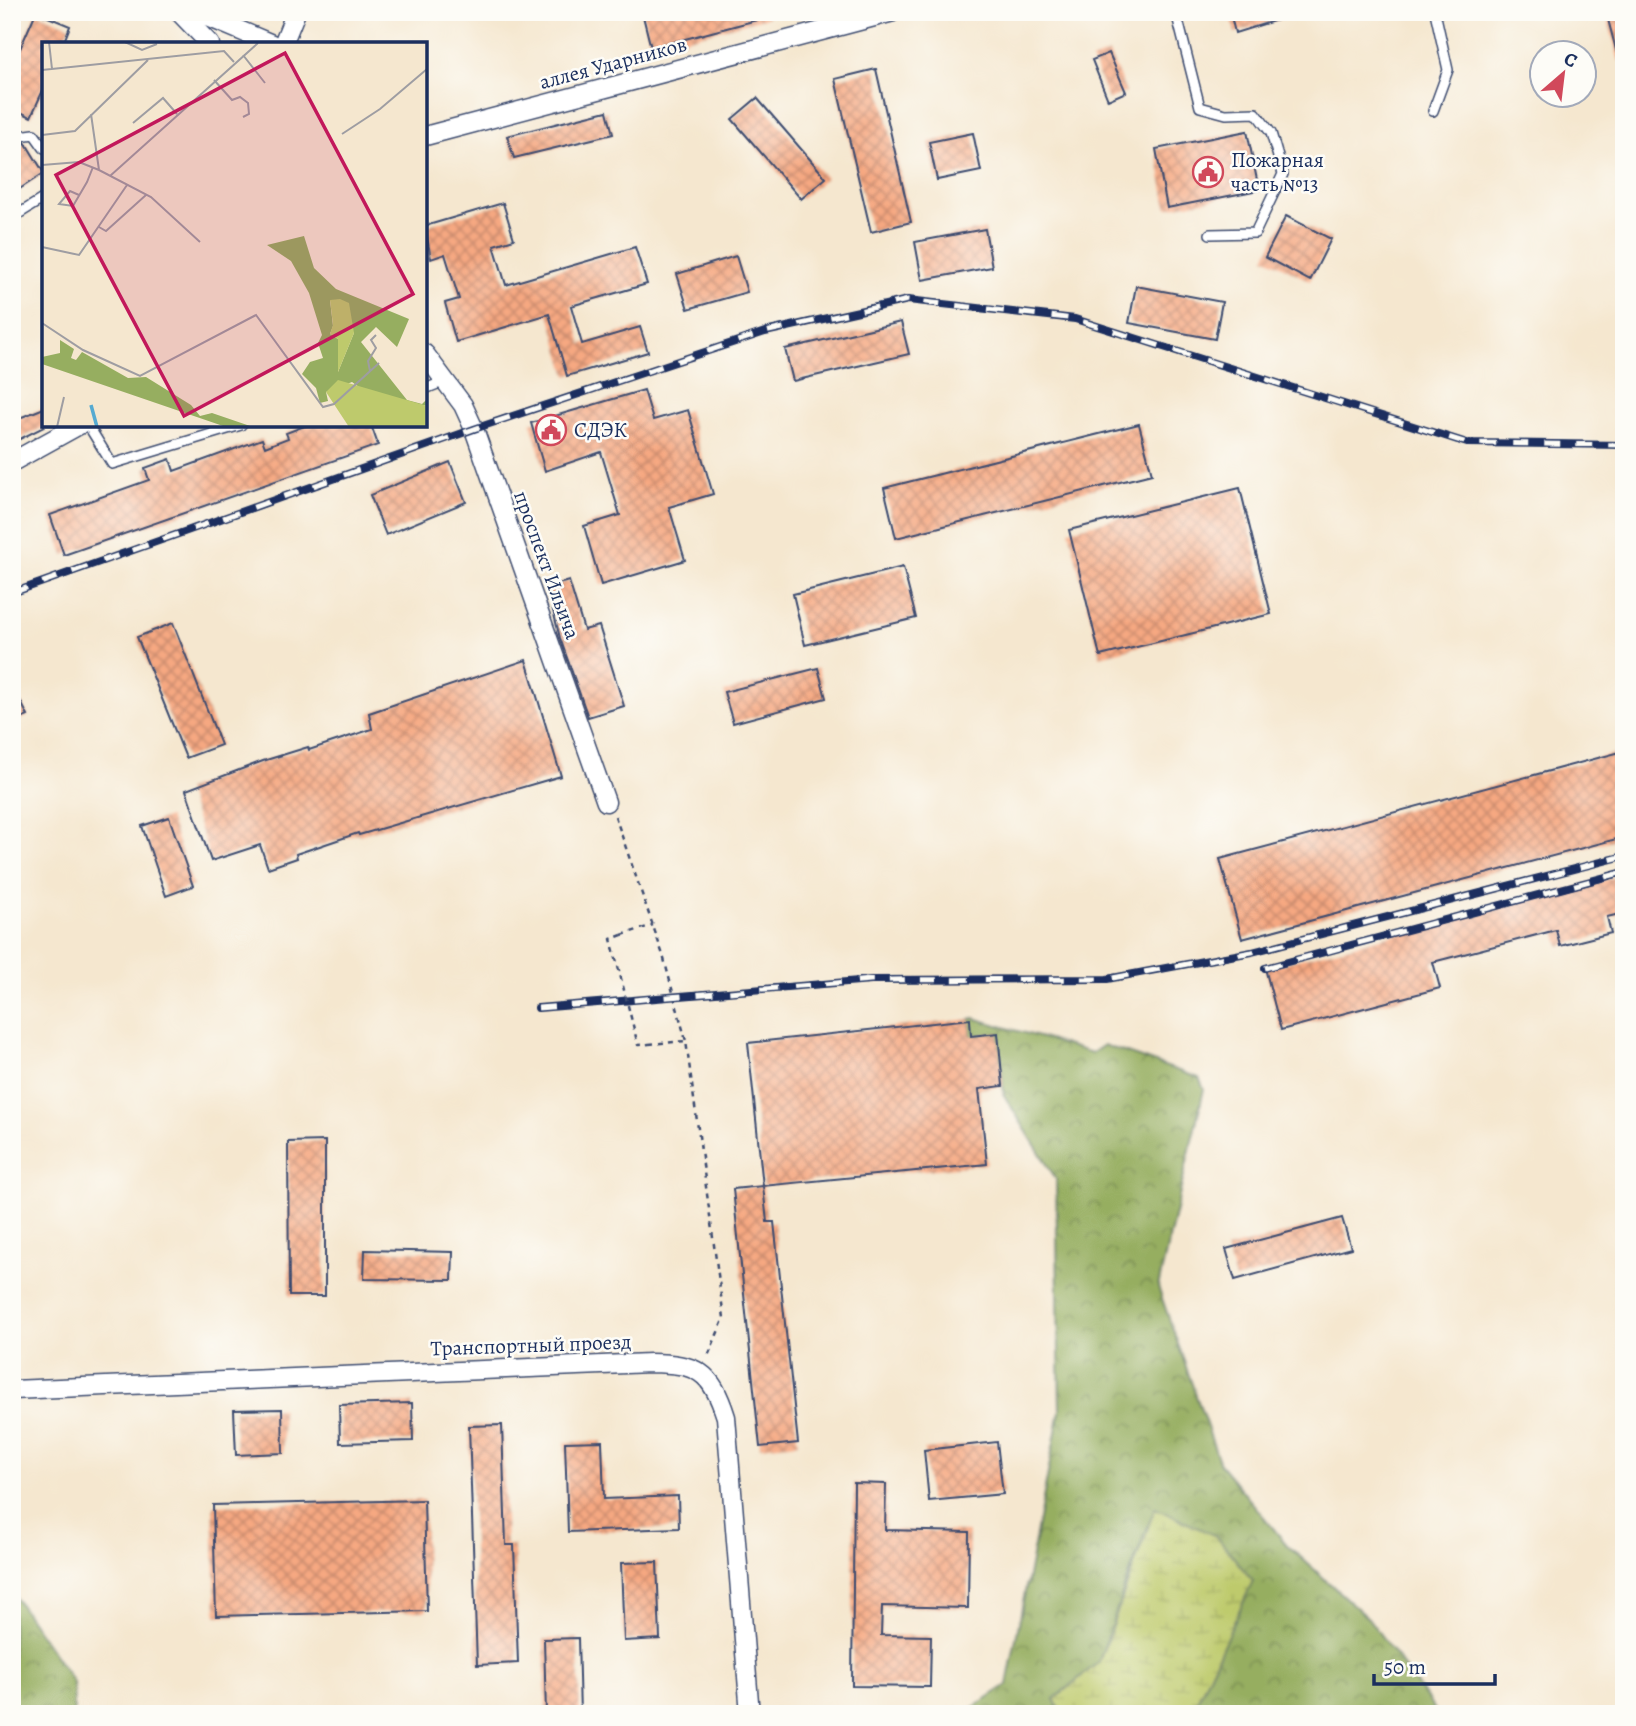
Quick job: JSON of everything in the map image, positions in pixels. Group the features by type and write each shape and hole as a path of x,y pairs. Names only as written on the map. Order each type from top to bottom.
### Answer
{"street":[{"path":"178,12 208,42"},
{"path":"196,12 267,42"},
{"path":"285,42 296,12"},
{"name":"аллея Ударников","path":"427,135 857,17 893,12"},
{"name":"проспект Ильича","path":"427,357 463,405 474,429 606,802"},
{"path":"12,462 75,427"},
{"name":"Транспортный проезд","path":"12,1390 650,1363 678,1363 701,1372"},
{"path":"701,1372 717,1390 726,1417 750,1714"}],"lane":[{"path":"1176,12 1200,107 1226,114 1256,113 1271,133 1283,174 1255,233 1210,234"},
{"path":"1433,111 1448,69 1435,12"},
{"path":"12,138 34,134 42,145"},
{"path":"12,218 42,199"},
{"path":"427,388 445,381"},
{"path":"89,427 112,464 233,427"}],"path":[{"path":"606,802 615,814 653,925 686,1041 724,1318 701,1372"},
{"path":"653,925 611,939 638,1045 686,1041"}],"green space":[{"path":"970,1019 1092,1053 1104,1045 1199,1078 1204,1089 1158,1287 1220,1464 1287,1545 1368,1618 1438,1714 1191,1714 1253,1581 1155,1509 1099,1662 1054,1699 1062,1714 963,1714 1007,1685 1060,1411 1056,1179 1004,1095 998,1033 971,1036"},
{"path":"1155,1508 1216,1536 1253,1581 1191,1714 1062,1714 1054,1699 1099,1662"},
{"path":"12,1593 73,1682 74,1714 19,1714 12,1706"}],"building":[{"path":"36,12 70,26 64,42 42,42 42,92 31,117 12,108 12,67"},
{"path":"642,12 767,12 768,17 651,48"},
{"path":"1230,12 1293,12 1293,15 1235,33"},
{"path":"1606,12 1624,12 1624,61 1619,61"},
{"path":"1109,53 1126,92 1108,100 1092,60"},
{"path":"876,69 911,222 871,232 835,79"},
{"path":"757,98 826,178 801,199 732,119"},
{"path":"607,111 613,134 514,158 507,136"},
{"name":"Пожарная часть №13","path":"1247,131 1259,190 1167,208 1156,149"},
{"path":"973,133 981,171 937,180 929,142"},
{"path":"25,142 42,170 42,174 12,194 12,151"},
{"path":"503,203 514,239 494,245 506,285 635,247 647,284 571,306 582,344 640,327 648,352 567,376 549,314 456,342 445,303 459,299 445,254 431,259 427,225"},
{"path":"1286,216 1331,239 1310,281 1265,257"},
{"path":"985,229 992,267 922,280 915,242"},
{"path":"736,256 747,292 688,309 677,274"},
{"path":"1136,286 1222,302 1215,339 1129,323"},
{"path":"901,322 909,354 793,381 785,349"},
{"path":"644,390 653,420 688,410 713,494 669,507 685,560 601,585 584,526 620,515 601,452 545,471 531,423"},
{"path":"42,409 44,427 12,443 12,421"},
{"path":"1139,424 1152,474 896,538 884,488"},
{"path":"302,427 372,427 378,445 64,555 50,515 149,480 145,468 170,459 174,471 262,439 265,447 288,438 286,433"},
{"path":"450,462 466,502 386,535 370,495"},
{"path":"1240,488 1271,614 1100,656 1069,530"},
{"path":"903,567 916,618 805,645 793,594"},
{"path":"569,581 584,630 599,626 624,706 588,717 560,638 547,587"},
{"path":"173,623 221,745 186,758 137,637"},
{"path":"526,660 561,776 359,835 358,833 296,854 297,858 268,868 260,845 211,861 186,790 263,761 308,747 309,750 372,729 369,713"},
{"path":"818,668 826,698 733,723 724,692"},
{"path":"12,684 28,716 12,723"},
{"path":"1624,751 1624,837 1242,939 1220,859"},
{"path":"169,817 193,886 166,896 142,826"},
{"path":"1624,875 1624,913 1607,917 1611,933 1560,946 1556,930 1433,962 1440,988 1281,1030 1265,968"},
{"path":"970,1019 971,1036 998,1033 1003,1086 979,1089 987,1164 763,1186 748,1043"},
{"path":"325,1141 325,1296 289,1296 288,1142"},
{"path":"763,1186 767,1222 774,1222 798,1443 760,1447 733,1189"},
{"path":"1342,1218 1351,1248 1235,1280 1226,1249"},
{"path":"365,1250 453,1252 452,1280 364,1279"},
{"path":"412,1403 413,1441 340,1443 339,1405"},
{"path":"282,1409 283,1453 236,1455 234,1410"},
{"path":"502,1425 506,1545 514,1545 518,1663 477,1665 469,1426"},
{"path":"602,1441 604,1499 678,1496 679,1528 568,1532 565,1442"},
{"path":"997,1442 1003,1494 929,1501 924,1450"},
{"path":"854,1483 886,1484 885,1530 969,1532 968,1608 882,1606 881,1635 931,1636 930,1687 852,1686"},
{"path":"424,1500 427,1611 216,1616 213,1505"},
{"path":"657,1562 660,1639 624,1641 621,1563"},
{"path":"578,1638 580,1714 546,1714 544,1639"}],"railway":[{"path":"12,593 474,429 765,332 908,300 1075,319 1467,443 1624,445"},
{"path":"538,1008 871,980 1107,979 1252,952 1624,856"},
{"path":"1265,968 1624,872"}],"place":[{"name":"Пожарная часть №13","path":"1208,172"},
{"name":"СДЭК","path":"551,430"}]}
